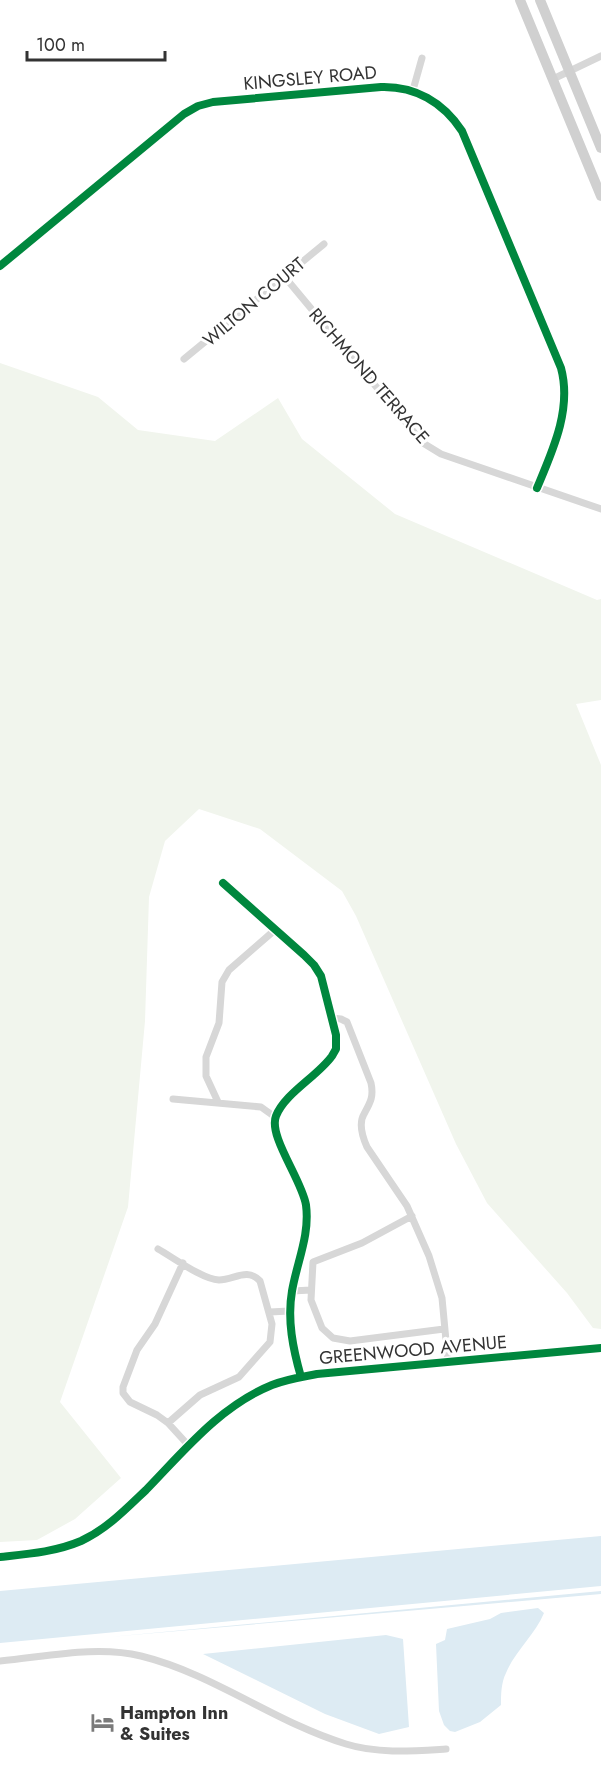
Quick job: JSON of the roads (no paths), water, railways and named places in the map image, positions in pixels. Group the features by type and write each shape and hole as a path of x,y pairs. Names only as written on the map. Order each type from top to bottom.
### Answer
{"main road":[{"path":"520,0 601,196"},
{"path":"540,0 601,147"}],"street":[{"path":"552,80 601,56"},
{"path":"413,90 422,58"},
{"name":"KINGSLEY ROAD","path":"0,266 184,114 198,106 213,102 381,87 402,87 413,90 431,99 445,110 462,131 561,368 565,390 564,413 537,488"},
{"name":"WILTON COURT","path":"184,359 324,244"},
{"name":"RICHMOND TERRACE","path":"284,276 423,443 441,454 601,509"},
{"path":"223,883 314,965 324,983 337,1040 333,1056 282,1105 275,1117 275,1134 302,1190 307,1216 306,1234 289,1311 291,1336 301,1377"},
{"path":"218,1102 206,1076 206,1057 219,1023 222,982 229,970 276,929"},
{"path":"332,1018 341,1018 347,1022 371,1083 370,1104 362,1119 363,1138 412,1216 429,1256 442,1298 448,1362"},
{"path":"173,1099 261,1107 275,1117"},
{"path":"412,1216 362,1243 313,1262 311,1300 322,1328 333,1338 350,1341 444,1329"},
{"path":"158,1249 215,1279 221,1280 246,1274 255,1276 260,1281 272,1324 270,1342 244,1372 234,1380 200,1395 168,1423"},
{"path":"183,1263 155,1324 137,1350 123,1387 123,1393 130,1402 168,1423 189,1446"},
{"path":"292,1291 311,1290"},
{"path":"270,1312 289,1311"},
{"name":"GREENWOOD AVENUE","path":"0,1557 51,1551 95,1533 124,1511 218,1417 242,1400 273,1385 317,1374 601,1348"},
{"path":"0,1661 110,1652 138,1656 193,1673 307,1729 347,1744 411,1752 446,1749"}],"place":[{"name":"Hampton Inn & Suites","path":"102,1723"}]}
